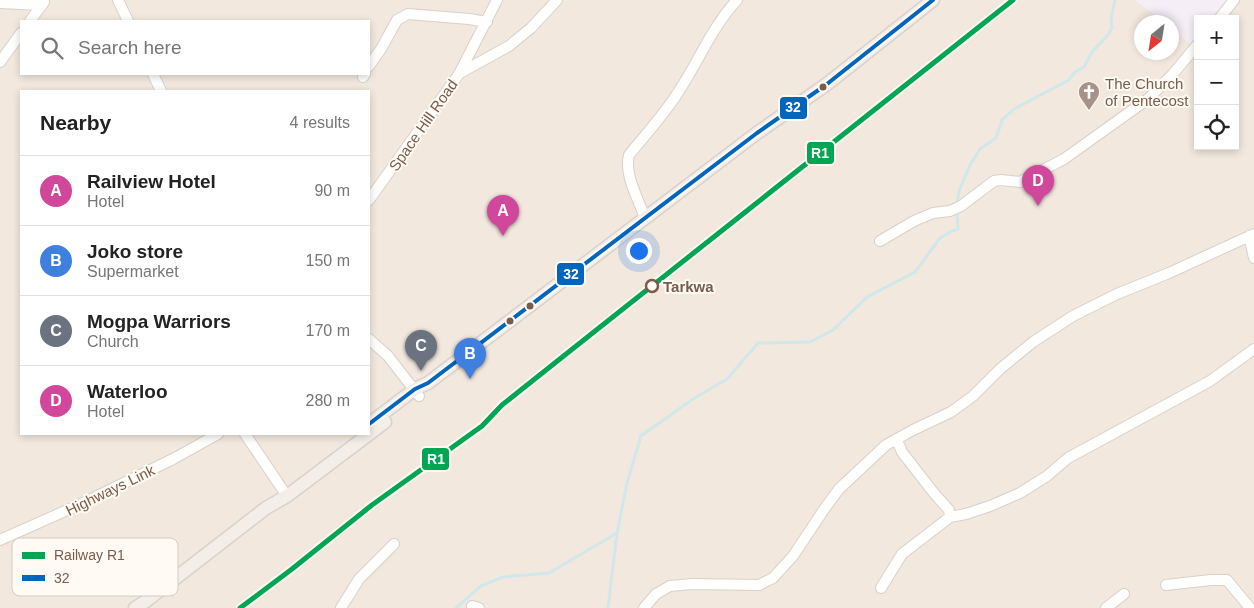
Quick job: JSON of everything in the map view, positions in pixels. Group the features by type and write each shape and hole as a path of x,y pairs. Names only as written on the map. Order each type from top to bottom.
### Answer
{"main road":[{"path":"370,428 757,133 834,78 933,0"},
{"path":"370,423 417,393"},
{"path":"178,576 266,508 354,435"},
{"path":"284,493 361,435"},
{"path":"135,608 152,596"}],"street":[{"path":"118,0 128,20"},
{"name":"Space Hill Road","path":"370,199 459,74 497,0"},
{"path":"459,74 509,46 531,28 557,0"},
{"path":"645,218 628,173 629,155 677,95 713,30 736,0"},
{"path":"1222,15 1234,0"},
{"path":"0,3 43,2"},
{"path":"31,20 43,2"},
{"path":"370,65 397,20 408,14 487,22"},
{"path":"0,62 20,34"},
{"path":"880,241 914,221 933,213 950,211 960,206 994,181 1020,182 1064,159 1148,99 1194,49"},
{"path":"153,75 161,90"},
{"path":"644,608 656,594 670,586 692,584 758,585 773,578 793,556 839,489 886,445 951,412 973,396 1000,369 1033,342 1073,316 1117,294 1169,273 1252,235 1254,258"},
{"path":"370,340 388,356 417,393"},
{"path":"881,588 902,554 950,517 990,506 1020,493 1047,476 1068,458 1202,386 1254,349"},
{"name":"Highways Link","path":"0,540 81,504 173,459 216,435"},
{"path":"246,435 284,493"},
{"path":"897,440 902,452 949,510 950,517"},
{"path":"341,608 359,579 394,544"},
{"path":"1166,585 1227,580 1250,608"},
{"path":"1106,608 1124,594"}],"shaded area":[{"path":"0,0 1254,0 1254,608 0,608"},
{"path":"1135,0 1230,0 1219,15 1194,15 1194,47 1179,35 1179,15 1155,15"}],"waterway":[{"path":"957,204 959,191 970,165 980,149 996,138 1002,120 1014,109 1069,80 1075,72 1084,67 1092,52 1112,28 1111,18 1115,0"},
{"path":"608,608 617,533 627,483 641,436 693,399 727,379 758,343 810,342 833,330 867,297 915,272 940,238 958,229 957,211"},
{"path":"456,608 481,586 503,577 549,573 617,533"}],"rail line":[{"name":"R1","path":"240,608 372,505 482,426 502,405 1013,0"}],"transit line":[{"name":"32","path":"370,423 415,389 428,383 757,133 827,84 933,0"}],"place":[{"name":"The Church of Pentecost","path":"1089,111"},
{"name":"Waterloo","path":"1038,206"},
{"name":"Railview Hotel","path":"503,236"},
{"name":"Tarkwa","path":"652,286"},
{"name":"Mogpa Warriors","path":"421,371"},
{"name":"Joko store","path":"470,379"}]}
